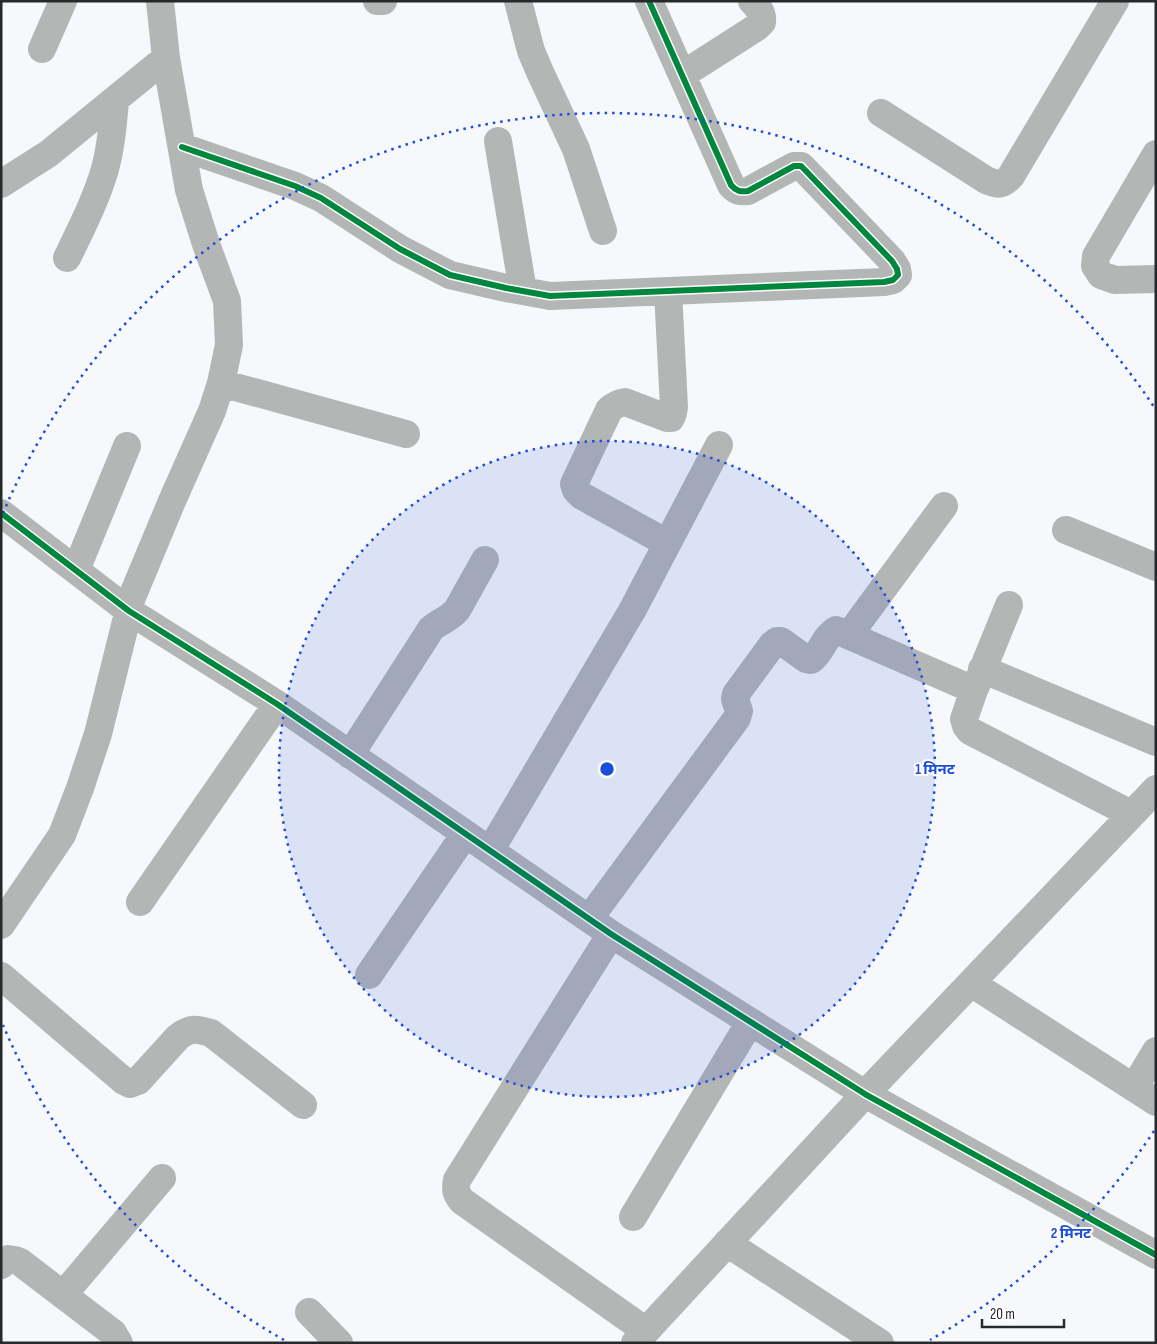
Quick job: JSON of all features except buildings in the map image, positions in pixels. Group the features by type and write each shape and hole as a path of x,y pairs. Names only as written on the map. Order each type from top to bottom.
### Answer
{"street":[{"path":"42,49 64,1"},
{"path":"1,925 10,893 62,835 98,734 132,597 212,411 221,383 229,345 227,301 189,190 166,58 160,1"},
{"path":"377,1 383,1"},
{"path":"518,1 531,50 576,149 602,231"},
{"path":"182,147 294,186 320,198 400,249 450,275 550,296 884,282 893,280 898,275 892,261 801,166 794,166 748,191 735,190 731,185 649,1"},
{"path":"682,75 762,22 763,16 752,1"},
{"path":"881,113 986,180 996,184 1005,183 1011,176 1115,1"},
{"path":"1,184 48,154 166,58"},
{"path":"66,258 89,212 105,171 110,148 114,101"},
{"path":"498,141 524,291"},
{"path":"1156,154 1096,256 1095,266 1100,276 1115,280 1156,279"},
{"path":"667,543 582,496 576,490 574,484 609,410 614,406 625,402 671,418 674,407 668,291"},
{"path":"221,383 406,434"},
{"path":"490,850 633,609 719,445"},
{"path":"76,570 127,446"},
{"path":"849,635 944,506"},
{"path":"1,512 129,611 277,704 611,934 865,1094 1156,1255"},
{"path":"1066,530 1156,567"},
{"path":"350,755 431,629 452,616 457,610 485,560"},
{"path":"1009,604 964,719 966,726 970,731 1132,814"},
{"path":"589,919 737,718 739,711 735,699 736,694 772,645 777,641 781,641 806,659 811,660 832,632 836,630 1156,742"},
{"path":"140,902 277,704"},
{"path":"611,934 457,1180 455,1187 457,1195 462,1201 641,1337 865,1094 1156,789"},
{"path":"369,975 465,834"},
{"path":"1,976 124,1081 130,1084 138,1081 178,1037 185,1032 195,1029 211,1033 303,1104"},
{"path":"972,983 1145,1095 1156,1051"},
{"path":"633,1217 750,1022"},
{"path":"63,1294 162,1178"},
{"path":"727,1243 880,1343"},
{"path":"1,1265 8,1259 14,1260 63,1294 113,1333 120,1343"},
{"path":"309,1312 339,1343"}],"cycle path":[{"path":"182,147 295,186 321,198 400,249 450,275 506,288 550,296 884,282 893,280 898,275 892,261 801,166 794,166 748,191 738,191 731,185 649,1"},
{"path":"1,513 129,611 277,704 611,934 865,1094 1156,1255"}]}
